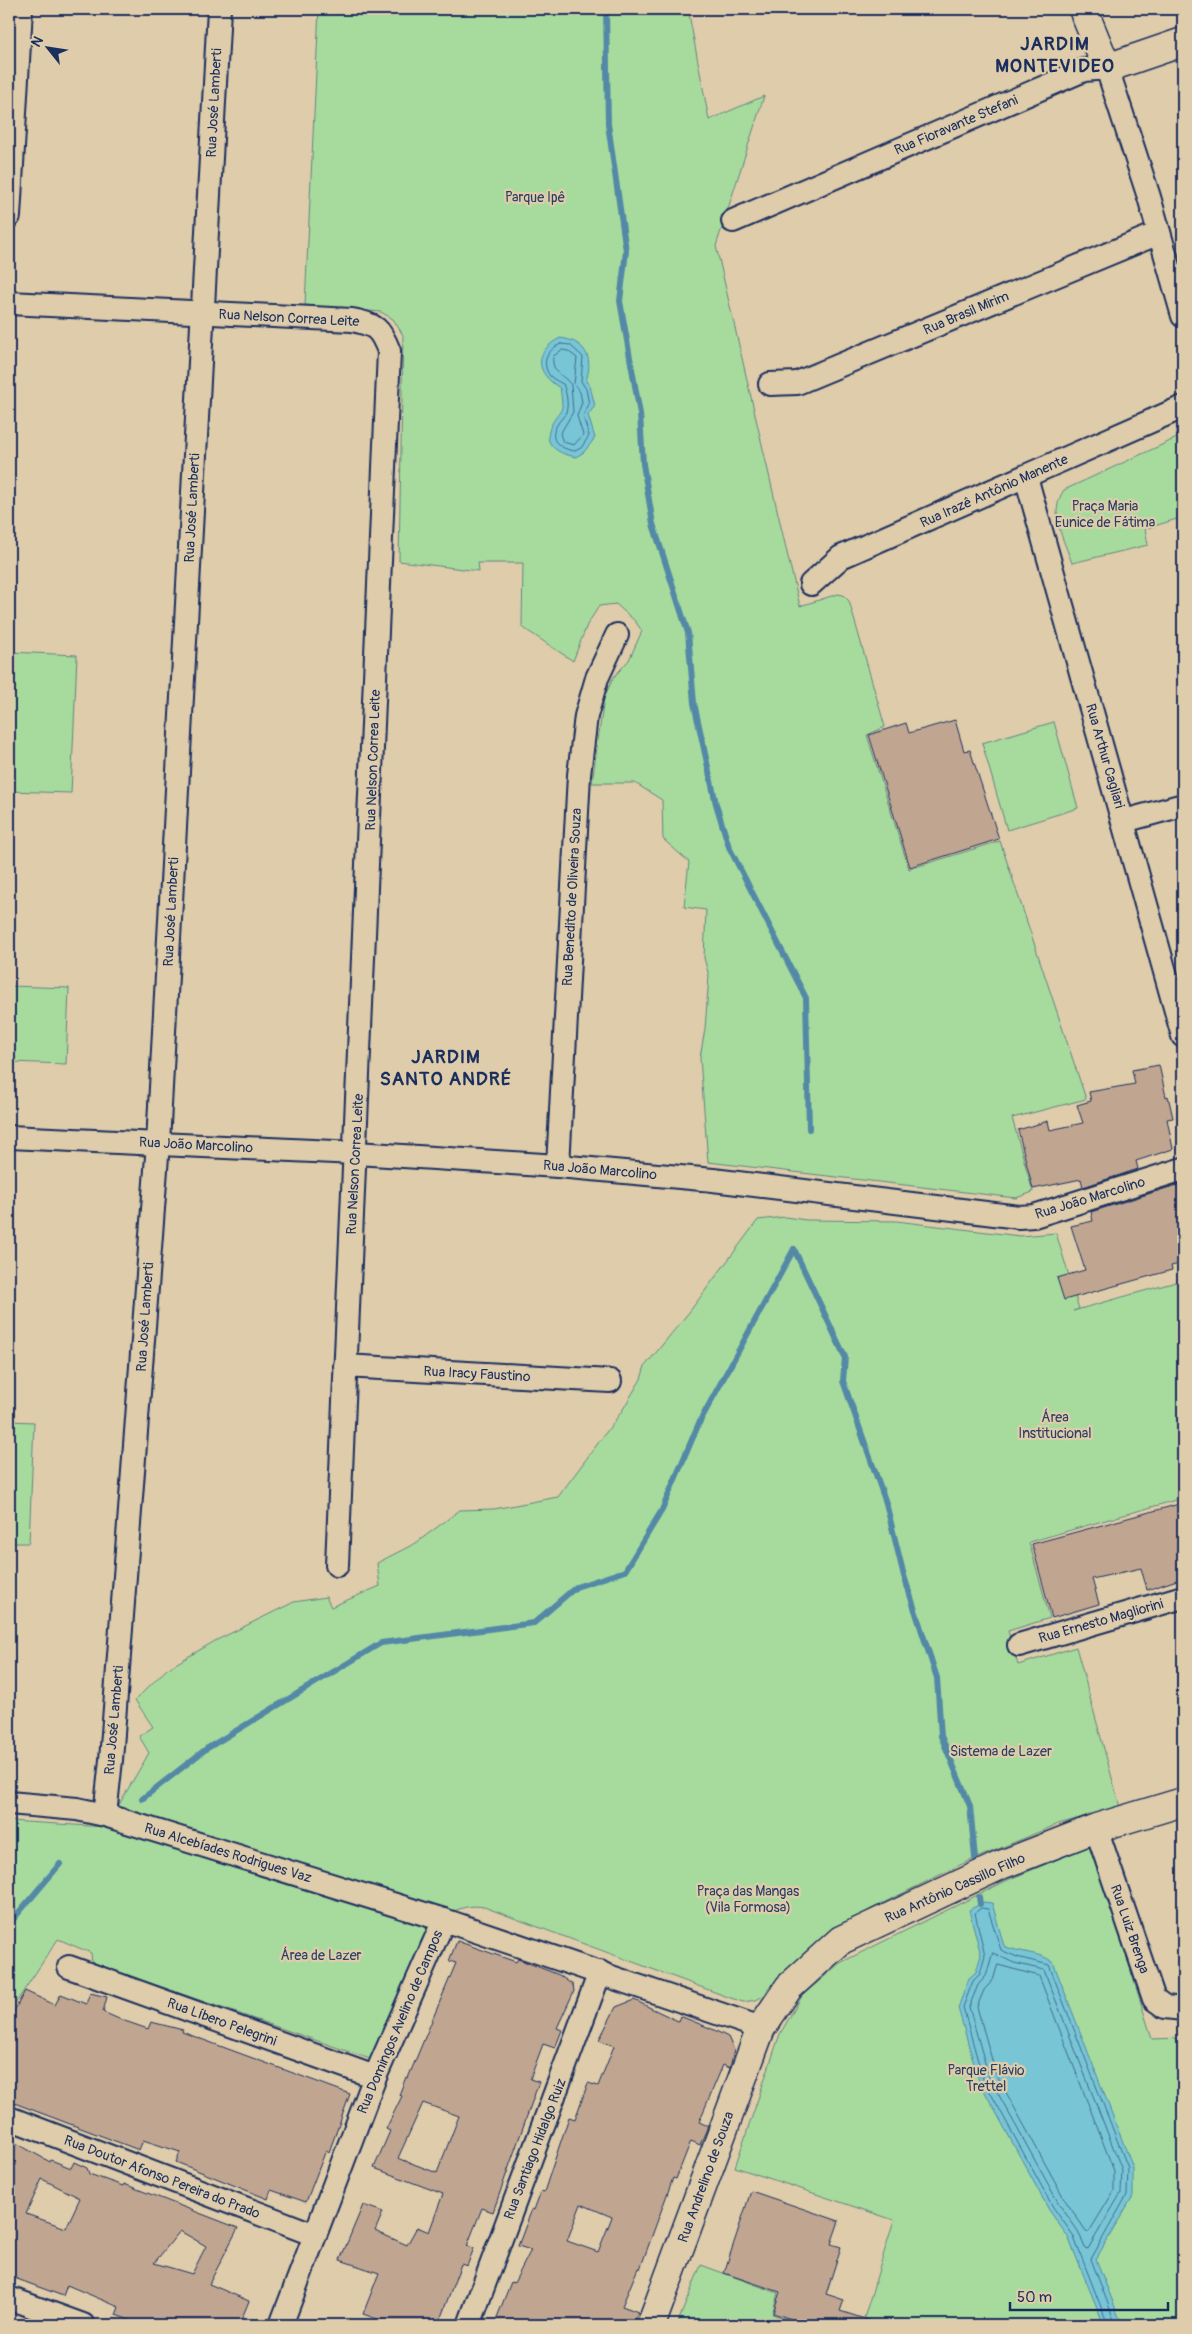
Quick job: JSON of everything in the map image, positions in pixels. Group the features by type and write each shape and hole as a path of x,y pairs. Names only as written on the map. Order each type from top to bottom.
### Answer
{"street":[{"path":"9,216 20,9"},
{"name":"Rua José Lamberti","path":"104,1815 111,1760 158,1143 219,9"},
{"path":"1083,9 1107,68 1149,197 1183,316"},
{"name":"Rua Fioravante Stefani","path":"733,221 1084,70 1107,68 1183,42"},
{"name":"Rua Brasil Mirim","path":"770,384 797,383 1159,233"},
{"name":"Rua Nelson Correa Leite","path":"9,303 358,321 372,324 383,335 390,351 337,1565"},
{"name":"Rua Irazê Antônio Manente","path":"811,584 842,557 1183,407"},
{"name":"Rua Arthur Cagliari","path":"1026,477 1183,1036"},
{"name":"Rua Benedito de Oliveira Souza","path":"558,1166 579,774 586,716 597,678 617,634"},
{"path":"1124,821 1183,805"},
{"name":"Rua João Marcolino","path":"9,1137 356,1153 558,1166 714,1180 1019,1217 1034,1216 1183,1170"},
{"name":"Rua Iracy Faustino","path":"345,1366 610,1381"},
{"name":"Rua Ernesto Magliorini","path":"1019,1646 1183,1597"},
{"name":"Rua Antônio Cassillo Filho","path":"761,2028 789,1987 841,1940 1001,1866 1096,1828 1183,1802"},
{"name":"Rua Alcebíades Rodrigues Vaz","path":"9,1803 77,1809 104,1815 444,1920"},
{"name":"Rua Luiz Brenga","path":"1096,1828 1154,1999 1165,2007 1183,2009"},
{"name":"Rua Domingos Avelino de Campos","path":"281,2325 375,2077 444,1920 761,2028"},
{"name":"Rua Líbero Pelegrini","path":"69,1967 375,2077"},
{"name":"Rua Santiago Hidalgo Ruiz","path":"469,2325 600,1972"},
{"name":"Rua Andrelino de Souza","path":"651,2325 761,2028"},
{"name":"Rua Doutor Afonso Pereira do Prado","path":"9,2118 315,2235"},
{"path":"9,2298 83,2325"}],"green space":[{"name":"Parque Ipê","path":"319,9 688,9 709,120 764,96 716,246 800,606 838,594 843,595 849,601 885,727 867,735 909,869 1000,841 1086,1099 1012,1118 1033,1192 1016,1198 708,1162 700,1058 705,1029 709,976 704,958 706,910 684,907 689,862 663,839 662,800 635,783 592,783 604,698 613,678 629,660 642,631 635,621 616,604 599,606 587,625 573,661 522,627 523,563 478,563 479,571 399,561 403,335 393,319 381,312 305,305"},
{"name":"Praça Maria Eunice de Fátima","path":"1183,436 1183,517 1145,529 1148,545 1072,563 1057,517 1059,499 1064,490"},
{"path":"9,652 77,655 71,793 9,791"},
{"path":"1054,722 1078,808 1007,830 982,743"},
{"path":"9,986 69,988 66,1064 9,1062"},
{"path":"785,1217 806,1220 896,1221 1020,1236 1056,1233 1079,1309 1073,1311 1183,1280 1183,1498 1029,1542 1050,1618 1008,1631 1018,1665 1076,1647 1120,1807 1058,1824 960,1865 871,1909 785,1971 769,1987 765,1995 756,2000 743,2002 728,1997 484,1907 474,1906 457,1910 441,1919 422,1939 373,2060 92,1963 91,1953 58,1939 9,2013 9,1821 106,1827 149,1753 139,1736 153,1727 135,1700 167,1669 215,1641 294,1602 326,1597 331,1607 380,1586 377,1563 416,1543 460,1510 494,1509 558,1497 622,1411 641,1379 645,1366 690,1311 758,1220"},
{"path":"9,1421 34,1422 29,1543 9,1543"},
{"name":"Parque Flávio Trettel","path":"1092,1845 1152,2039 1183,2038 1183,2325 862,2325 894,2220 735,2167 780,2034 802,1996 840,1963 1010,1879"},
{"path":"701,2265 778,2293 772,2314 804,2325 677,2325"}],"water":[{"path":"560,338 576,343 585,352 589,365 586,381 590,386 595,406 588,415 595,438 584,452 576,457 558,451 553,447 548,438 553,422 562,407 562,400 560,388 546,376 540,363 545,350"},
{"path":"984,1902 992,1903 1004,1946 1042,1956 1053,1962 1133,2168 1133,2196 1096,2259 1122,2325 1104,2325 1068,2237 1049,2210 979,2081 958,2008 969,1978 976,1972 981,1955 969,1910"}],"building":[{"path":"955,720 964,751 970,750 999,839 910,867 869,735 906,723 909,733"},
{"path":"1159,1065 1173,1118 1167,1119 1173,1149 1136,1161 1138,1169 1083,1187 1081,1179 1033,1189 1018,1130 1048,1121 1050,1130 1083,1123 1077,1105 1091,1101 1089,1092 1135,1084 1132,1070"},
{"path":"1183,1183 1183,1263 1171,1266 1172,1270 1064,1300 1057,1278 1085,1270 1071,1226 1093,1221 1091,1212"},
{"path":"1183,1503 1183,1578 1147,1590 1141,1568 1092,1579 1099,1604 1052,1618 1032,1544"},
{"path":"457,1941 516,1962 518,1959 559,1975 573,1985 574,1991 557,2028 562,2030 555,2048 543,2044 530,2079 539,2082 493,2212 482,2208 467,2246 474,2248 467,2266 461,2264 438,2325 394,2325 363,2314 379,2273 340,2260 363,2205 383,2212 375,2231 407,2245 417,2227 429,2232 443,2194 374,2168 390,2131 386,2129 402,2096 399,2095 406,2077 408,2078 456,1963 449,1961","holes":["423,2103 459,2116 437,2173 398,2158"]},
{"path":"25,1991 55,2005 61,1994 86,2004 90,1993 107,1997 103,2012 119,2019 148,2029 151,2022 183,2030 182,2032 350,2094 329,2152 326,2150 306,2202 271,2190 268,2199 176,2162 180,2152 143,2140 139,2150 9,2101 14,2085 9,2082 9,2020"},
{"path":"634,2000 678,2021 680,2016 728,2037 734,2050 730,2068 723,2065 699,2122 708,2126 700,2145 691,2141 676,2179 673,2178 640,2269 638,2268 622,2306 638,2312 632,2325 494,2325 511,2282 514,2283 531,2250 518,2246 532,2209 534,2210 541,2191 544,2192 569,2117 575,2119 588,2083 598,2086 614,2046 599,2040 616,2007","holes":["581,2204 612,2217 598,2252 567,2241"]},
{"path":"9,2139 50,2162 51,2160 71,2168 74,2162 87,2168 89,2174 123,2186 124,2184 238,2228 209,2284 249,2301 239,2325 143,2325 116,2315 119,2307 67,2285 63,2296 9,2276","holes":["42,2179 80,2198 66,2228 26,2214","180,2231 206,2246 192,2274 154,2263"]},
{"path":"751,2191 839,2221 831,2244 841,2247 826,2294 844,2300 840,2311 874,2322 874,2325 810,2325 773,2313 780,2292 724,2273"}],"waterway":[{"path":"606,9 608,124 626,251 620,301 640,414 643,464 653,524 688,633 694,703 716,804 729,847 806,998 809,1129"},
{"path":"794,1249 845,1357 843,1381 886,1503 904,1576 937,1678 941,1736 970,1806 975,1858"},
{"path":"142,1799 206,1749 381,1643 534,1623 576,1587 625,1571 662,1510 699,1423 794,1249"},
{"path":"9,1924 60,1864"},
{"path":"979,1897 980,1904"}],"district":[{"name":"JARDIM MONTEVIDEO","path":"1055,55"},
{"name":"JARDIM SANTO ANDRÉ","path":"446,1068"}],"park label":[{"name":"Área Institucional","path":"1055,1425"},
{"name":"Sistema de Lazer","path":"1001,1751"},
{"name":"Praça das Mangas (Vila Formosa)","path":"748,1899"},
{"name":"Área de Lazer","path":"321,1955"}]}
